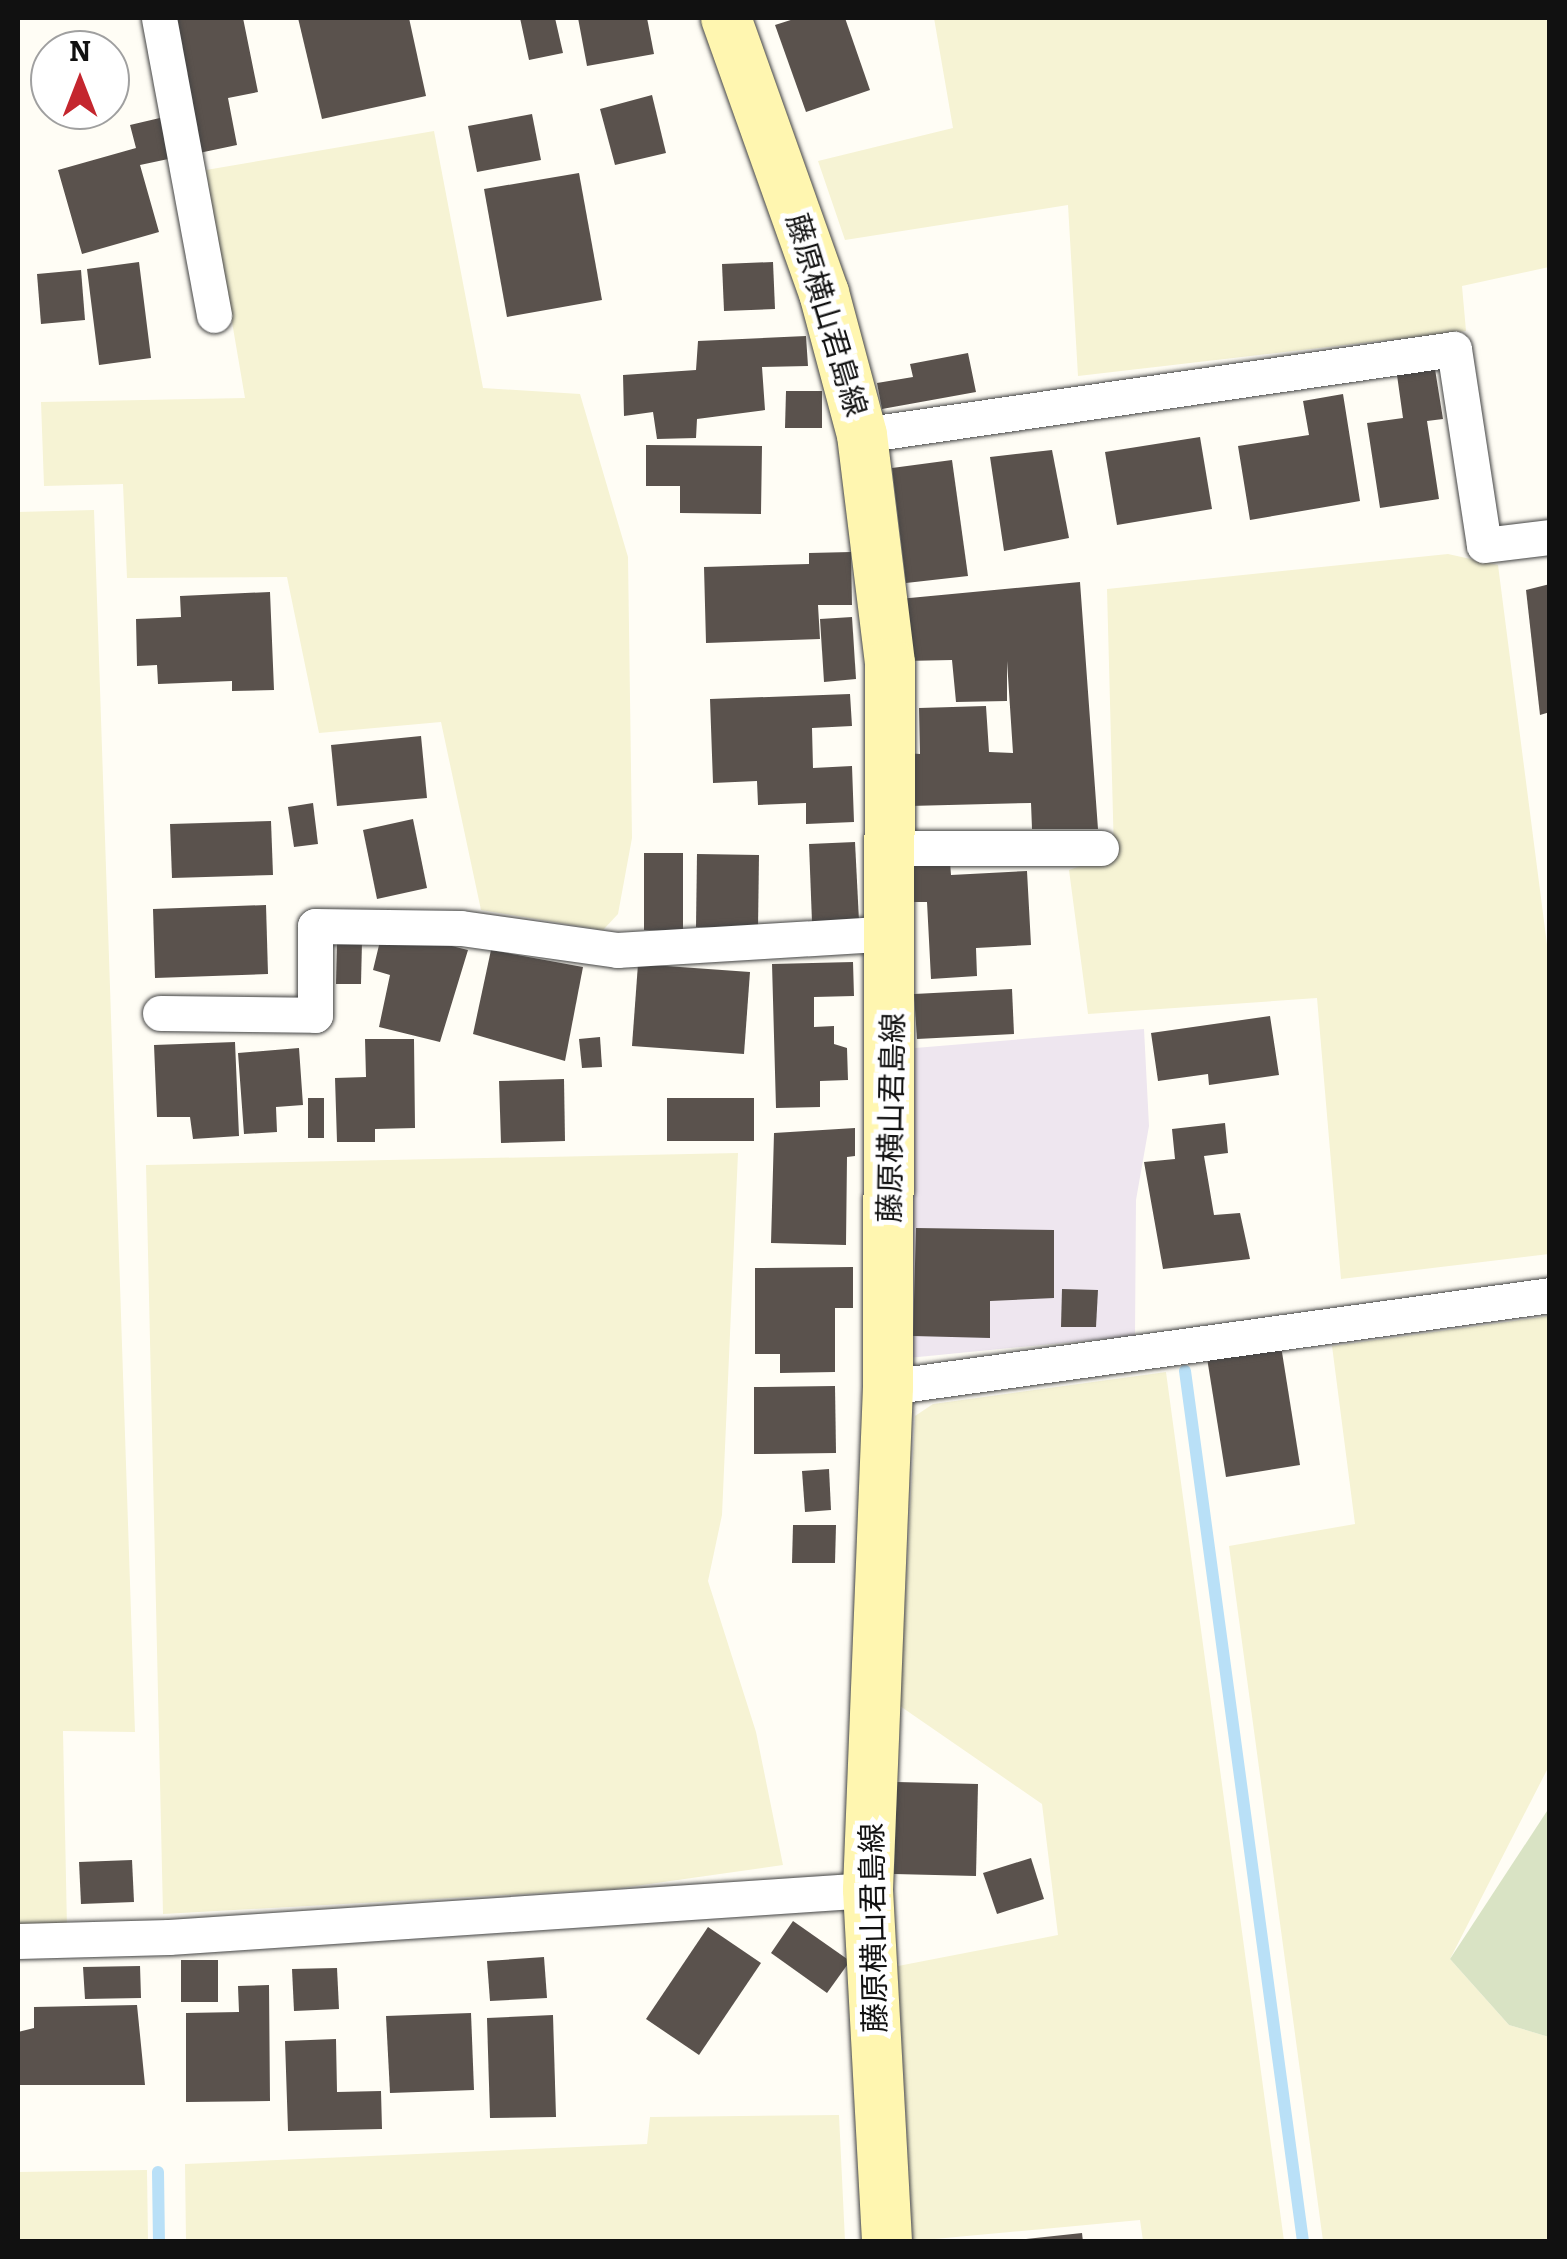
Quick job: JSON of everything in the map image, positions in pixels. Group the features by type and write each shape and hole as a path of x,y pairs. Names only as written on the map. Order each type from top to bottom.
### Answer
{"main road":[{"name":"藤原横山君島線","path":"726,18 831,316 862,435 890,663 894,933 888,1387 868,1890 887,2242"}],"street":[{"path":"159,18 214,314"},
{"path":"862,435 1454,349 1484,545 1550,538"},
{"path":"893,848 1101,848"},
{"path":"160,1013 315,1016 315,926 462,928 618,950 894,933"},
{"path":"888,1387 1550,1295"},
{"path":"18,1941 169,1937 868,1890"}],"shaded area":[{"path":"934,18 1549,18 1549,267 1462,286 1466,331 1078,376 1068,205 845,240 818,161 953,128"},
{"path":"434,131 483,388 580,394 628,557 632,838 618,914 603,930 481,910 441,722 319,733 287,577 127,578 123,484 44,486 41,402 245,398 206,170"},
{"path":"94,510 135,1732 63,1731 67,1928 18,1929 18,512"},
{"path":"1448,554 1498,565 1549,960 1549,1254 1341,1279 1317,998 1088,1014 1069,870 1114,854 1107,589"},
{"path":"1144,1029 1149,1126 1136,1200 1135,1336 908,1358 915,1048"},
{"path":"738,1153 722,1515 708,1581 756,1732 783,1865 614,1889 163,1914 146,1165"},
{"path":"1549,1316 1549,1766 1450,1959 1509,2025 1549,2037 1549,2241 1323,2241 1229,1546 1355,1524 1332,1346"},
{"path":"1166,1372 1284,2241 1143,2241 1140,2220 913,2241 898,1966 1058,1935 1042,1804 900,1706 915,1416 933,1404"},
{"path":"839,2115 845,2241 186,2241 185,2164 647,2144 650,2117"},
{"path":"147,2170 148,2241 18,2241 18,2172"}],"green space":[{"path":"1549,1808 1549,2037 1509,2025 1450,1959"}],"building":[{"path":"172,18 243,18 258,92 228,98 237,145 199,153"},
{"path":"298,18 409,18 426,96 322,119"},
{"path":"520,18 555,18 563,53 529,60"},
{"path":"578,18 647,18 654,54 587,66"},
{"path":"797,18 845,18 870,90 806,112 775,25"},
{"path":"652,95 666,153 615,165 600,109"},
{"path":"532,114 541,160 477,172 468,126"},
{"path":"164,117 173,158 140,165 159,232 82,254 58,170 136,148 130,125"},
{"path":"579,173 602,300 507,317 484,189"},
{"path":"139,262 151,358 99,365 87,269"},
{"path":"773,262 775,309 724,311 722,264"},
{"path":"81,270 85,320 41,324 37,274"},
{"path":"806,336 808,366 762,367 765,410 697,419 696,438 657,439 653,412 624,416 623,375 696,370 698,341"},
{"path":"968,353 976,392 882,409 877,383 913,377 910,364"},
{"path":"1435,369 1443,419 1427,421 1439,499 1380,508 1367,423 1403,418 1397,375"},
{"path":"786,391 822,391 822,428 785,428"},
{"path":"1343,394 1360,501 1250,520 1238,446 1309,435 1303,401"},
{"path":"1200,437 1212,509 1117,525 1105,452"},
{"path":"646,445 762,446 761,514 680,513 680,486 646,486"},
{"path":"1052,450 1069,538 1004,551 990,457"},
{"path":"952,460 968,576 906,583 892,468"},
{"path":"851,552 852,605 818,605 820,639 706,643 704,567 809,564 809,553"},
{"path":"1080,582 1098,829 1032,829 1031,803 909,806 905,753 920,754 919,708 986,706 989,752 1013,753 1007,661 1007,701 956,702 952,660 904,661 899,599"},
{"path":"1550,584 1550,712 1540,715 1526,590"},
{"path":"270,592 274,690 232,691 232,681 158,684 157,665 137,666 136,619 181,617 180,596"},
{"path":"852,617 856,679 824,682 820,619"},
{"path":"850,694 852,726 812,728 813,768 852,766 854,822 806,824 806,803 758,805 757,781 713,783 710,699"},
{"path":"421,736 427,798 337,806 331,745"},
{"path":"313,803 318,844 294,847 288,807"},
{"path":"413,819 427,888 377,899 363,830"},
{"path":"271,821 273,875 172,878 170,824"},
{"path":"855,842 859,921 812,922 809,844"},
{"path":"644,853 683,853 683,931 644,930"},
{"path":"697,854 759,855 758,928 696,927"},
{"path":"950,862 951,875 1027,871 1031,945 976,948 977,976 931,979 927,902 910,902 908,864"},
{"path":"266,905 268,974 155,978 153,909"},
{"path":"415,937 468,950 440,1042 379,1027 390,975 373,970 380,941"},
{"path":"337,941 362,941 361,984 336,984"},
{"path":"491,950 583,967 565,1061 473,1034"},
{"path":"853,962 854,996 814,997 814,1027 834,1026 834,1044 847,1048 848,1080 820,1081 820,1107 776,1108 772,964"},
{"path":"638,964 750,972 744,1054 632,1046"},
{"path":"1012,989 1014,1034 917,1039 914,994"},
{"path":"1270,1016 1279,1075 1209,1085 1208,1074 1158,1081 1151,1033"},
{"path":"600,1037 602,1067 582,1068 579,1039"},
{"path":"365,1039 414,1039 415,1128 375,1129 375,1142 337,1142 335,1078 366,1077"},
{"path":"235,1042 239,1136 193,1139 190,1117 157,1117 154,1045"},
{"path":"299,1048 303,1105 276,1107 277,1132 244,1134 238,1053"},
{"path":"564,1079 565,1141 501,1143 499,1081"},
{"path":"308,1098 324,1098 324,1138 308,1138"},
{"path":"667,1098 754,1098 754,1141 667,1141"},
{"path":"1225,1123 1228,1153 1204,1156 1214,1215 1240,1213 1250,1259 1163,1269 1144,1162 1175,1159 1172,1129"},
{"path":"855,1128 855,1156 847,1157 846,1245 771,1243 774,1133"},
{"path":"916,1228 1054,1230 1054,1298 990,1301 990,1338 913,1336"},
{"path":"853,1267 853,1308 835,1308 835,1372 780,1373 780,1354 755,1354 755,1268"},
{"path":"1062,1289 1098,1290 1096,1327 1061,1327"},
{"path":"1281,1346 1300,1465 1226,1477 1207,1358"},
{"path":"835,1386 836,1453 754,1454 754,1387"},
{"path":"829,1469 831,1510 805,1512 802,1471"},
{"path":"793,1525 836,1525 835,1563 792,1563"},
{"path":"897,1782 978,1784 976,1876 894,1874"},
{"path":"1031,1858 1044,1899 997,1914 983,1873"},
{"path":"132,1860 134,1902 81,1904 79,1862"},
{"path":"793,1921 850,1961 827,1993 771,1953"},
{"path":"708,1927 761,1963 699,2055 646,2019"},
{"path":"544,1957 547,1998 490,2001 487,1961"},
{"path":"181,1960 218,1960 218,2002 181,2002"},
{"path":"140,1966 141,1998 85,1999 83,1967"},
{"path":"337,1968 339,2009 294,2011 292,1969"},
{"path":"269,1985 270,2101 186,2102 186,2013 239,2012 238,1986"},
{"path":"137,2005 145,2085 18,2085 18,2032 34,2028 34,2007"},
{"path":"471,2013 474,2090 390,2093 386,2016"},
{"path":"553,2015 556,2117 490,2118 487,2018"},
{"path":"336,2039 337,2092 381,2091 382,2129 288,2131 285,2041"},
{"path":"1082,2233 1083,2242 1026,2242 1026,2239"}],"waterway":[{"path":"1185,1371 1303,2242"},
{"path":"158,2172 159,2242"}]}
